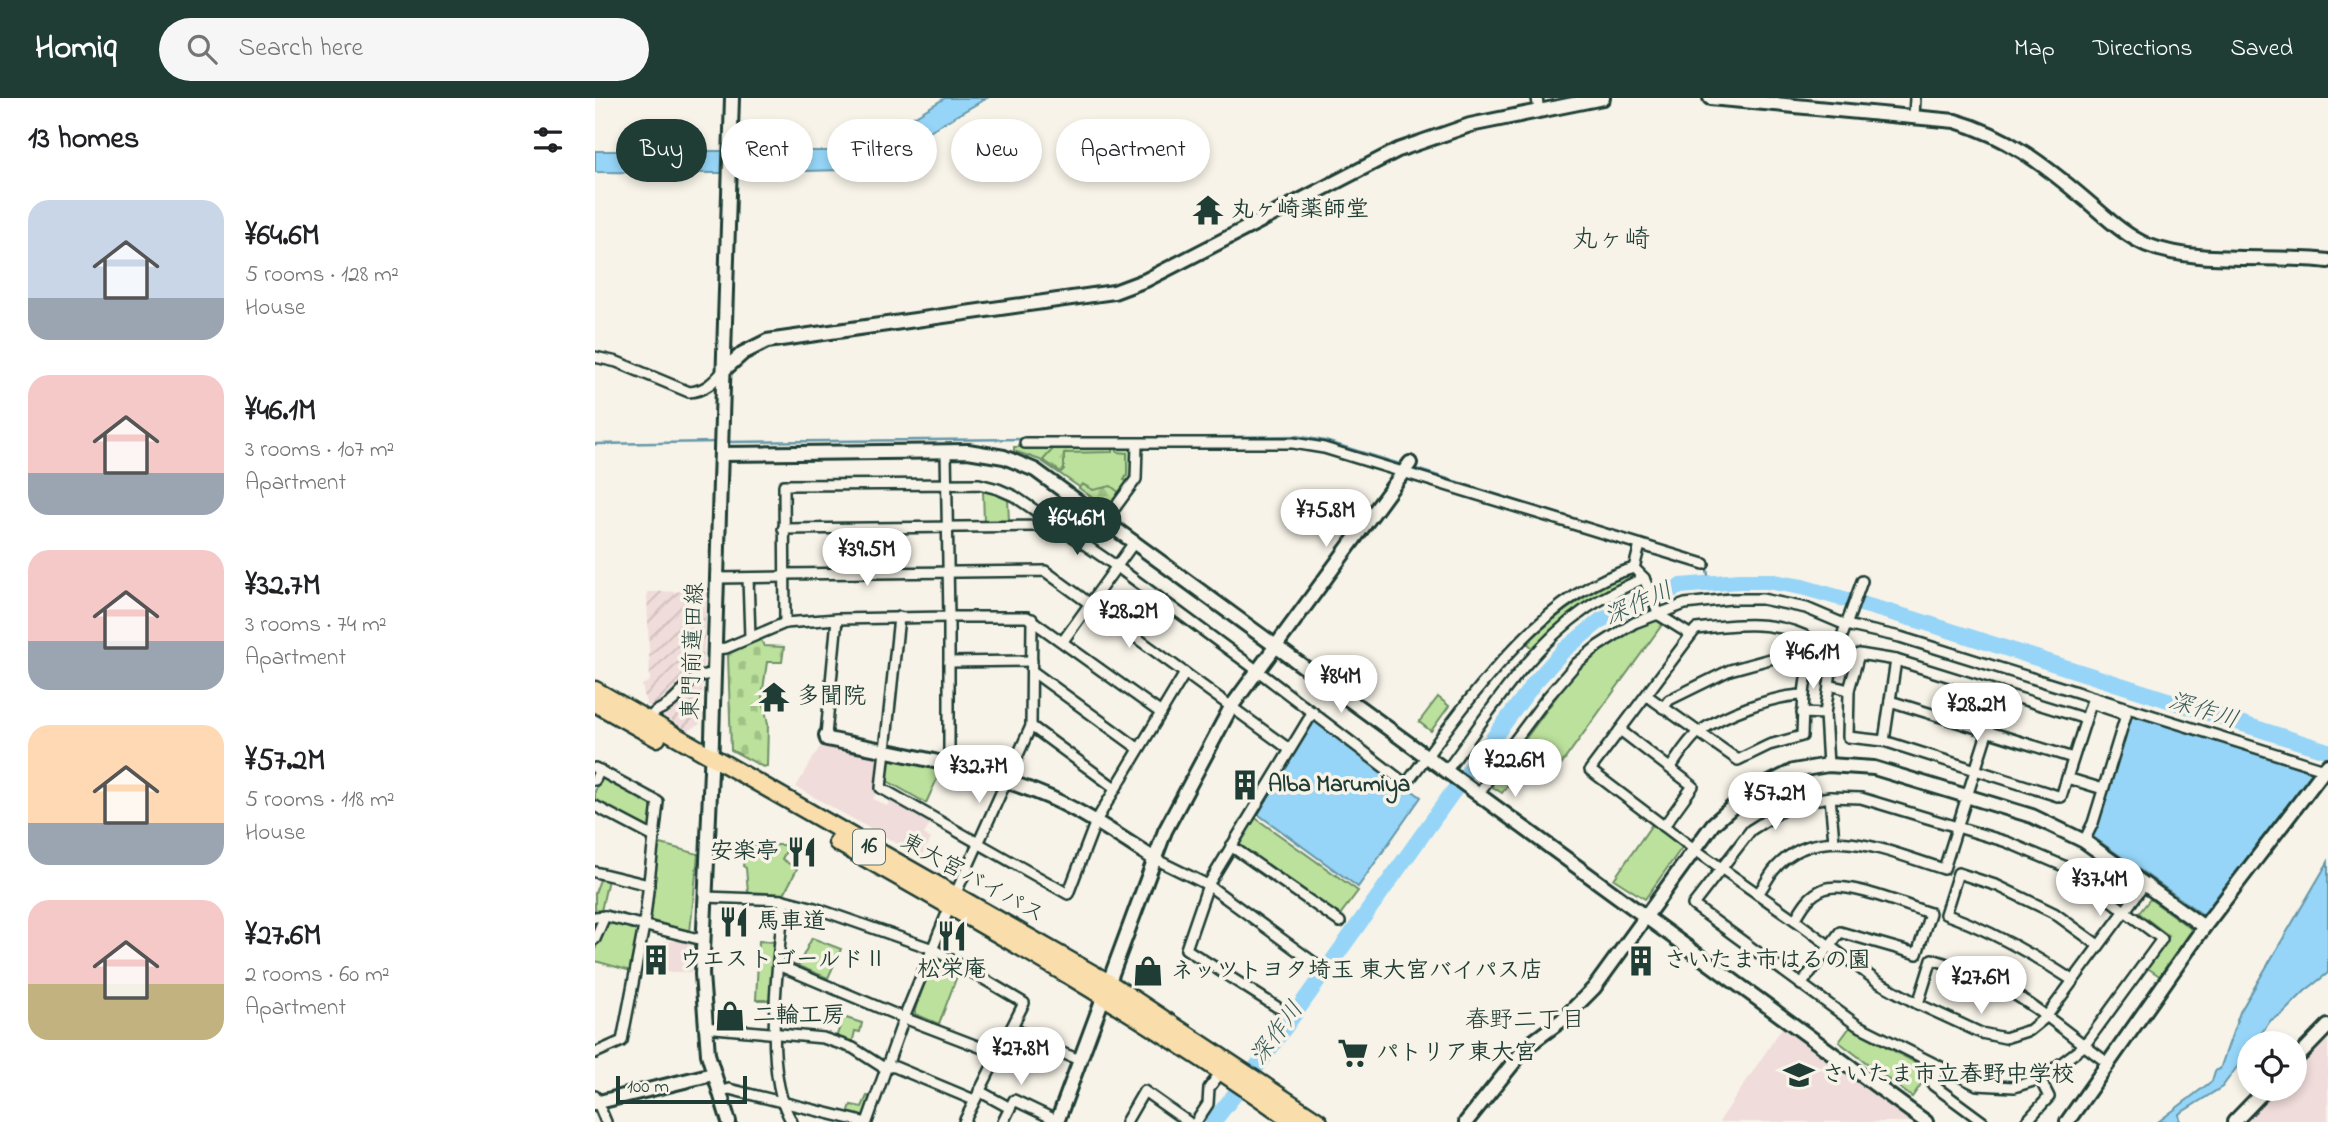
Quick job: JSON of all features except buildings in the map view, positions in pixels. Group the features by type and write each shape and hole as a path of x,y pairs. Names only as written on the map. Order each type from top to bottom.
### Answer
{"highway":[{"name":"東大宮バイパス","path":"595,690 711,763"},
{"name":"東大宮バイパス","path":"595,703 711,763 952,900 1107,990 1229,1071 1319,1122"},
{"name":"東大宮バイパス","path":"1256,1086 1294,1122"}],"street":[{"name":"東門前蓮田線","path":"729,1122 713,1074 704,1027 702,974 718,578 732,98"},
{"path":"595,357 617,362 689,392 700,391 714,382 743,353 767,341 1114,292 1146,280 1398,150 1446,131 1538,104 1603,98"},
{"path":"1710,98 1955,121 1988,131 2007,141 2049,170 2125,233 2145,244 2163,250 2200,255 2328,261"},
{"path":"1914,117 1915,98"},
{"path":"1025,443 1293,443 1324,448 1407,468 1704,564"},
{"path":"1106,520 1136,479 1137,444"},
{"path":"946,450 949,764"},
{"path":"722,454 946,450 988,453 1035,470 1926,1122"},
{"path":"1003,1122 1014,1100 1058,1121 1082,1061 1153,858 1231,707 1407,468"},
{"path":"785,623 784,485 979,484 1014,496 1055,523 1258,671 1406,784 1473,693 1527,636 1589,587 1634,568"},
{"path":"783,529 947,528 1037,526 1055,523"},
{"path":"1063,641 1135,541"},
{"path":"1634,568 1640,545"},
{"path":"1634,568 1644,578 1659,615 1691,635"},
{"path":"718,578 1045,571 1289,749"},
{"path":"748,578 750,637"},
{"path":"1448,771 1530,660 1556,634 1587,609 1644,578"},
{"path":"1828,765 1825,714 1832,664 1862,581"},
{"path":"1477,792 1576,664 1598,646 1634,623 1685,604 1730,599 1762,599 1806,608 1846,625 1900,637 2326,767 2204,927 2067,1122"},
{"path":"899,617 881,788 1068,894 1096,821 1185,673"},
{"path":"715,649 726,648 785,623 899,617 1027,617 1161,713"},
{"path":"837,619 827,739 949,764 1007,781 1053,799 1096,821 1153,858 1207,885 1313,962"},
{"path":"718,1092 729,1089 865,1122 952,900 1031,726 1032,619"},
{"path":"1646,695 1738,760 1769,745 1802,736 1803,695 1809,658 1815,641 1796,630 1743,624 1696,629 1691,635 1646,695 1590,770 1878,982 1981,1033 2005,1038 2029,1030 2046,1017 2144,885"},
{"path":"1664,708 1669,700 1730,670 1792,653 1809,658"},
{"path":"2084,841 2093,823 2126,715 2091,703 2086,719 2073,758 2061,797 1884,741 1848,737 1849,690 1859,654 1896,660 2086,719"},
{"path":"1884,741 1896,660"},
{"path":"949,662 1032,666 1139,749"},
{"path":"648,721 655,710 669,704 687,684 701,676 714,674"},
{"path":"1829,685 1849,690"},
{"path":"1758,894 1775,869 1796,853 1816,844 1834,841 1857,843 1944,869 2000,692"},
{"path":"1671,767 1697,733 1746,708 1788,696 1803,695"},
{"path":"1890,701 2073,758"},
{"path":"1277,1007 1186,949 1207,885 1313,712"},
{"path":"1802,713 1825,714"},
{"path":"1031,726 1115,788"},
{"path":"1620,730 1693,786 1664,826"},
{"path":"1466,1122 1527,1046 1562,1020 1594,988 1720,817 1746,795 1793,771 1828,765 1874,768 2032,816 2084,841 2204,927"},
{"path":"595,780 597,769 658,802 644,926 622,1041 595,1053"},
{"path":"2067,778 2103,789"},
{"path":"1831,797 1834,841"},
{"path":"1831,797 1861,798 2007,842 2066,867 2162,939 2084,1046 2041,1079 2014,1087 1977,1085 1857,1024 1693,905 1751,830 1794,803 1831,797"},
{"path":"595,806 654,837"},
{"path":"1231,846 1341,922"},
{"path":"595,872 649,885"},
{"path":"2072,980 2029,951 1983,928 1945,914 1958,873 1998,886 2054,914 2098,945"},
{"path":"1794,920 1807,899 1826,888 1846,887 1930,913 1917,954 1840,932 1801,985"},
{"path":"705,897 784,900 815,908 933,949 1024,1003 964,1122"},
{"path":"784,900 773,1034 782,1103 792,1122"},
{"path":"595,939 600,917 703,940"},
{"path":"1918,1004 1932,959 1999,985 2109,1064"},
{"path":"778,965 998,1054"},
{"path":"2307,1047 2328,1026"},
{"path":"704,1027 823,1038 853,1048 881,1066 895,1067 1010,1108"},
{"path":"1012,1027 1045,1046 1082,1061"},
{"path":"1938,1066 1933,1085 1983,1122"},
{"path":"1196,1122 1208,1104 1209,1088 1229,1071"},
{"path":"606,1122 596,1101 713,1074"},
{"path":"2026,1122 2049,1097 2041,1079"},
{"path":"1126,1122 1143,1091 1188,1122"},
{"path":"2234,1122 2254,1101"}],"shaded area":[{"path":"707,591 700,724 688,731 646,704 642,685 650,681 647,592"},
{"path":"821,745 879,758 879,788 873,799 887,806 893,796 933,819 924,834 931,839 921,857 796,787"},
{"path":"664,941 692,941 692,972 664,972"},
{"name":"さいたま市立春野中学校","path":"1782,1028 1911,1122 1719,1122"},
{"path":"2328,1040 2328,1122 2241,1122 2263,1101 2307,1101 2307,1060"}],"green space":[{"path":"1129,445 1132,448 1132,476 1108,507 1040,460 1014,451 1014,447"},
{"path":"1112,447 1112,452 1064,453 1064,469 1061,472 1043,460 1053,449"},
{"path":"1117,448 1133,448 1134,476 1129,482 1124,480 1127,475 1127,453 1117,452"},
{"path":"1082,484 1093,490 1111,486 1121,494 1113,503 1105,500 1101,504 1079,488"},
{"path":"983,490 1008,498 1009,522 984,523"},
{"path":"1632,572 1638,577 1534,649 1527,643 1576,603"},
{"path":"1659,619 1664,622 1557,770 1532,752 1502,793 1491,786 1579,666 1612,641"},
{"path":"760,638 764,646 784,647 782,662 767,662 762,696 768,724 767,766 763,767 731,750 728,654"},
{"path":"1438,697 1449,706 1431,731 1419,722"},
{"path":"887,759 942,768 926,803 884,779"},
{"path":"601,778 652,803 651,829 647,831 595,804 595,791"},
{"path":"1254,817 1358,891 1339,916 1239,844"},
{"path":"1653,823 1683,846 1645,899 1614,879"},
{"path":"657,843 698,854 690,932 649,920"},
{"path":"747,845 789,845 782,859 797,869 784,894 748,892 746,868 743,866"},
{"path":"601,877 608,879 601,911 595,911 595,893"},
{"path":"2150,899 2190,928 2192,937 2161,977 2146,967 2169,936 2139,913"},
{"path":"609,920 639,929 631,971 595,961 595,950 605,922"},
{"path":"812,938 841,949 828,978 798,966"},
{"path":"759,941 776,942 773,1000 756,1000"},
{"path":"935,955 960,968 939,1024 915,1014"},
{"path":"843,1017 862,1023 860,1032 855,1031 852,1044 836,1038"},
{"path":"1850,1027 1931,1071 1926,1085 1922,1083 1912,1097 1839,1042"},
{"path":"867,1096 871,1097 865,1115 848,1113 851,1105 862,1107"}],"water":[{"path":"945,98 987,98 937,127 937,119 910,119"},
{"path":"595,151 616,151 616,172 595,172"},
{"path":"707,151 721,151 721,173 707,173"},
{"path":"813,151 827,151 827,170 813,171"},
{"path":"2130,714 2313,772 2208,912 2202,914 2092,836"},
{"path":"1314,720 1421,797 1358,887 1255,812"},
{"path":"2328,862 2328,973 2282,1014 2271,1020 2263,1031 2237,1031 2237,1067 2222,1087 2179,1114 2180,1122 2158,1122 2212,1081 2215,1071 2220,1069 2240,1012"}],"waterway":[{"path":"1071,439 1296,436 1325,441 1403,465"},
{"path":"724,442 1026,439"},
{"path":"595,444 718,442"},
{"path":"1413,468 1706,560 1709,584"},
{"name":"深作川","path":"1213,1122 1261,1061 1535,682 1563,651 1601,620 1681,586 1768,581 1802,587 1917,620 2328,751"}],"place":[{"name":"丸ヶ崎薬師堂","path":"1208,210"},
{"name":"多聞院","path":"774,697"},
{"name":"Alba Marumiya","path":"1245,785"},
{"name":"安楽亭","path":"802,852"},
{"name":"馬車道","path":"734,922"},
{"name":"松栄庵","path":"952,936"},
{"name":"ウエストゴールドⅡ","path":"656,960"},
{"name":"さいたま市はるの園","path":"1641,961"},
{"name":"ネッツトヨタ埼玉 東大宮バイパス店","path":"1148,971"},
{"name":"二輪工房","path":"730,1016"},
{"name":"パトリア東大宮","path":"1353,1053"},
{"name":"さいたま市立春野中学校","path":"1799,1075"}],"district":[{"name":"丸ヶ崎","path":"1611,241"},
{"name":"春野二丁目","path":"1525,1021"}]}
